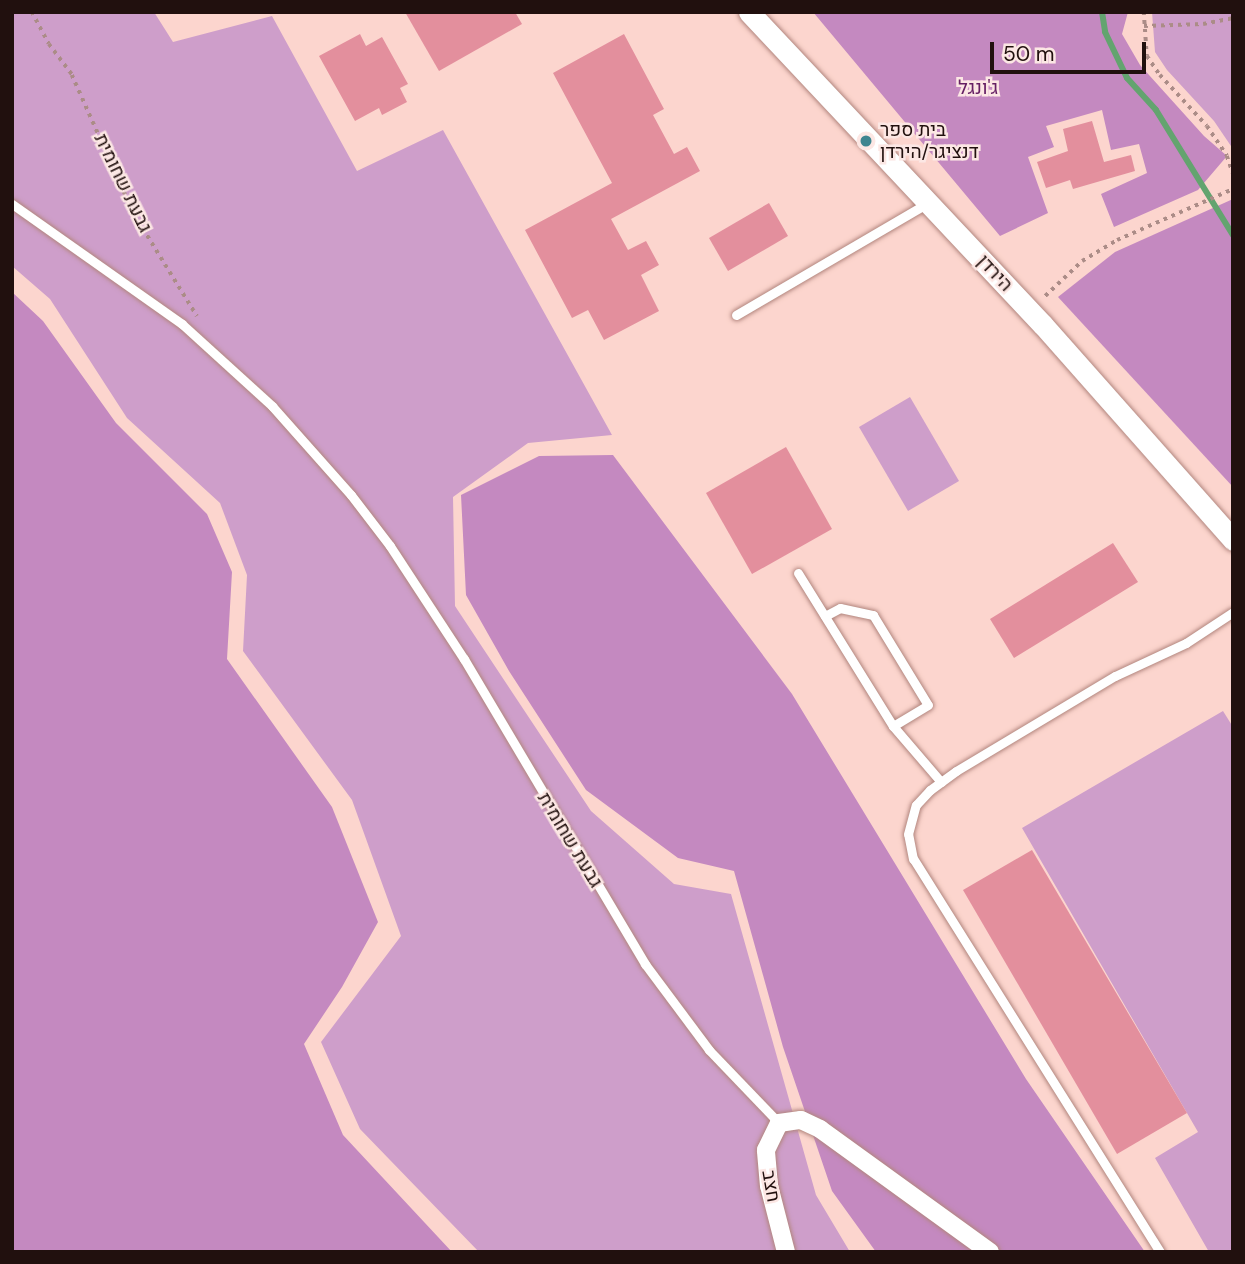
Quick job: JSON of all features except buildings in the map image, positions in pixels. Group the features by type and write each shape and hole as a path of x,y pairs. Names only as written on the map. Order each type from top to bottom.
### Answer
{"street":[{"name":"הירדן","path":"749,12 1030,310 1233,540"},
{"path":"779,1123 801,1120 820,1129 990,1252"},
{"name":"חצב","path":"779,1123 766,1150 769,1186 786,1252"}],"lane":[{"path":"736,315 929,202"},
{"name":"גבעת שחומית","path":"12,205 182,324 272,406 351,495 435,612 645,964 709,1050 779,1123"},
{"path":"798,573 893,726 941,782"},
{"path":"825,616 840,608 873,615 887,637 928,705 893,726"},
{"path":"1160,1252 913,859 908,834 916,805 941,782 1115,676 1186,643 1233,612"}],"path":[{"name":"גבעת שחומית","path":"32,12 49,44 72,75 134,214 197,316"},
{"path":"1144,12 1147,56 1160,75 1208,126 1227,156 1233,173"},
{"path":"1143,26 1203,24 1233,18"},
{"path":"1030,310 1082,261 1117,240 1233,189"}],"shaded area":[{"path":"12,12 154,12 173,42 272,16 357,171 443,130 612,435 528,443 453,497 455,606 591,811 674,884 731,894 816,1195 850,1252 479,1252 360,1129 321,1042 401,936 352,800 243,651 247,575 220,503 127,418 50,299 12,266"},
{"path":"1152,12 1233,12 1233,149 1214,121 1167,70 1155,52"},
{"path":"910,397 959,481 908,511 859,427"},
{"path":"1223,711 1233,727 1233,1252 1209,1252 1155,1158 1198,1132 1022,828"}],"green space":[{"name":"ג'ונגל","path":"813,12 1128,12 1122,34 1140,65 1204,136 1227,156 1198,190 1114,227 1101,194 1147,173 1139,144 1111,150 1102,110 1046,126 1054,147 1028,157 1048,213 1000,236"},
{"path":"1233,199 1233,487 1058,297 1115,252"},
{"path":"12,292 43,321 116,423 207,514 232,572 227,659 332,807 378,922 342,987 304,1044 343,1135 452,1252 12,1252"},
{"path":"613,455 792,694 1026,1079 1145,1252 876,1252 832,1191 783,1047 734,871 678,858 586,790 509,671 466,595 461,495 539,456"}],"waterway":[{"path":"1102,12 1105,32 1127,78 1156,110 1233,235"}],"place":[{"name":"בית ספר דנציגר/הירדן","path":"866,141"}]}
